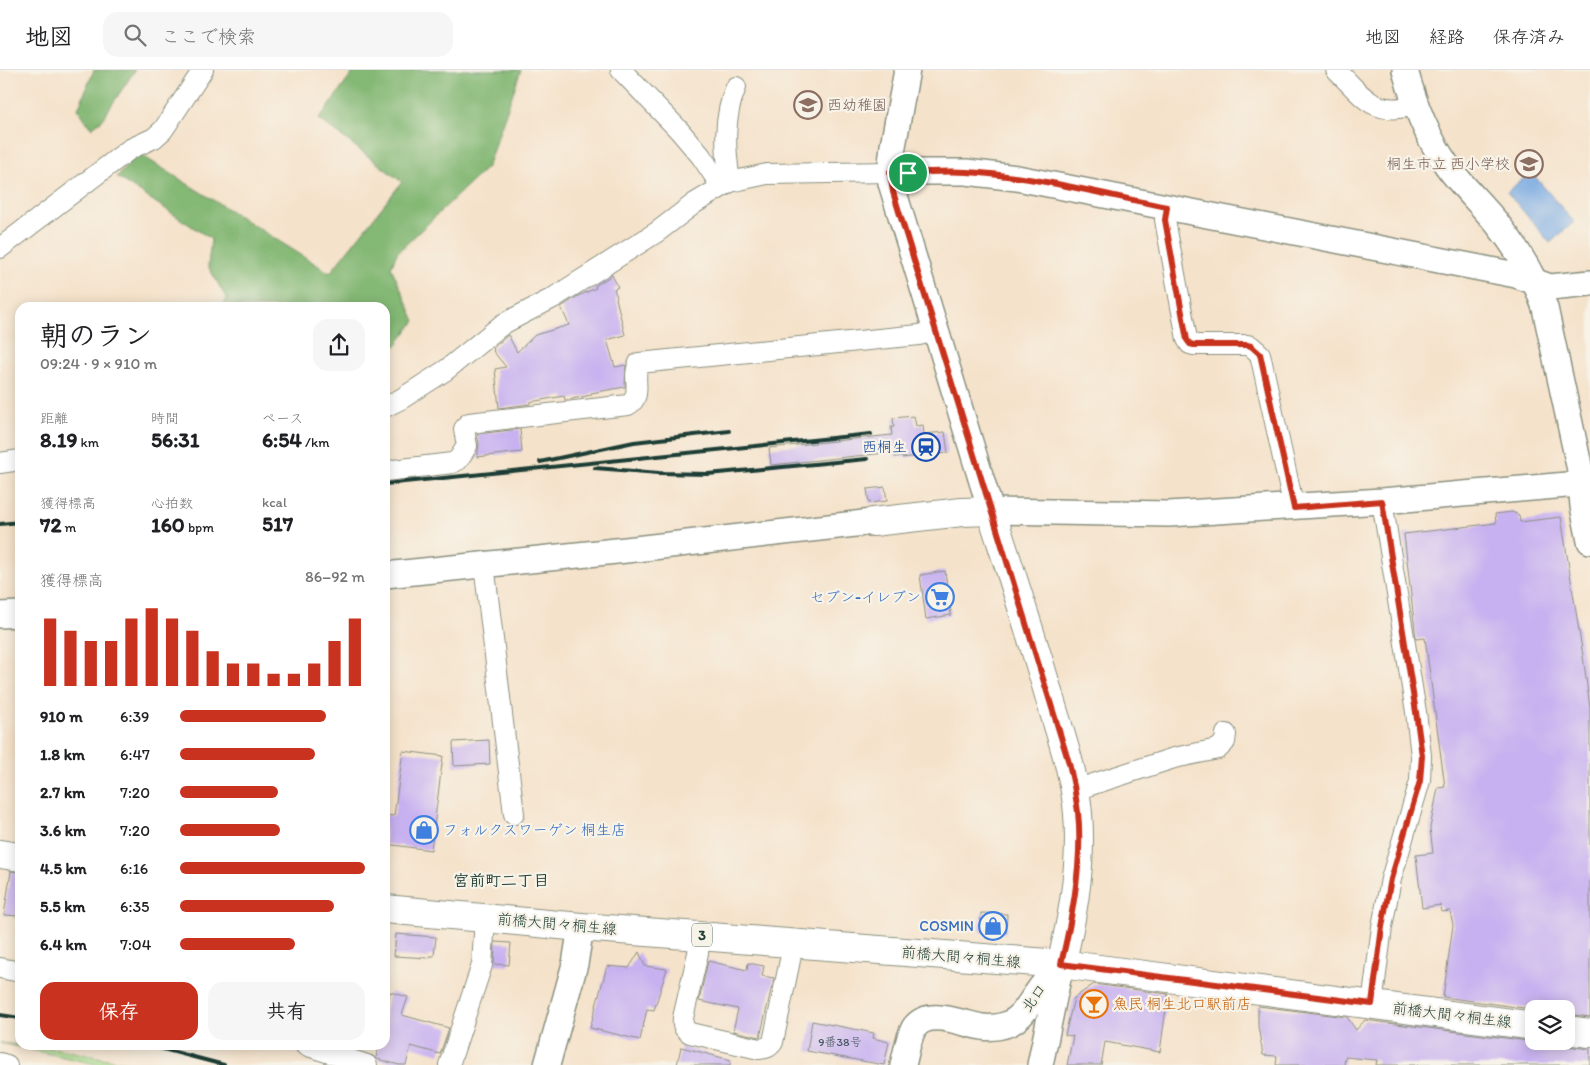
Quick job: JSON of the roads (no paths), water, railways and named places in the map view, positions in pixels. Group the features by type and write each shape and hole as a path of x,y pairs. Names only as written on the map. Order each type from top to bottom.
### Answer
{"main road":[{"path":"873,522 962,512 991,511 1044,678 1075,790 1079,847 1073,908 1061,964"},
{"path":"0,854 15,856"},
{"name":"前橋大間々桐生線","path":"390,909 581,927 1061,964 1525,1025"},
{"path":"1575,1031 1590,1032"}],"street":[{"path":"0,248 130,148 154,138 163,130 203,70"},
{"path":"621,70 678,129 726,184"},
{"path":"907,70 890,172 893,192 991,511 1170,514 1294,508 1586,484"},
{"path":"1336,70 1368,101 1375,105 1389,109 1415,105"},
{"path":"1405,70 1415,105 1426,132 1447,165 1497,223 1536,283 1545,308 1580,470 1586,484 1583,506 1590,541"},
{"path":"726,184 728,112 736,87"},
{"path":"390,404 446,370 495,329 553,298 632,248 726,184 768,174 890,172 984,174 1056,185 1516,275 1550,287 1590,283"},
{"path":"1167,207 1165,220 1187,340 1190,344 1194,345 1247,345 1260,354 1294,508"},
{"path":"390,470 452,463 458,460 467,446 464,429 469,423 628,406 634,402 636,396 635,369 639,363 909,336 937,331"},
{"path":"0,463 15,461"},
{"path":"1372,1004 1382,927 1391,879 1420,781 1422,768 1416,712 1382,501"},
{"path":"390,573 873,522"},
{"path":"484,564 514,814"},
{"path":"0,615 15,614"},
{"path":"1075,790 1174,758 1218,749 1225,742 1226,734"},
{"path":"449,1065 482,965 485,918"},
{"path":"547,1065 575,964 581,927"},
{"path":"700,935 698,953 682,1018 685,1030 690,1033 759,1049 766,1048 773,1042 792,943"},
{"name":"北口","path":"903,1065 912,1032 918,1023 934,1018 980,1027 1007,1024 1016,1020 1024,1013 1038,991 1061,964"},
{"name":"北口","path":"1040,1065 1061,964"},
{"path":"0,968 15,971"},
{"path":"320,1050 367,1065"},
{"path":"0,1064 7,1065"}],"water":[{"path":"1531,172 1574,222 1550,243 1507,192"}],"railway":[{"path":"540,462 634,442 729,431"},
{"path":"390,483 871,434"},
{"path":"595,468 659,473 708,474 867,459"},
{"path":"0,524 15,522"},
{"path":"0,1015 15,1017"},
{"path":"167,1050 224,1065"}],"place":[{"name":"西幼稚園","path":"808,105"},
{"name":"桐生市立 西小学校","path":"1529,164"},
{"name":"西桐生","path":"926,447"},
{"name":"セブン-イレブン","path":"940,597"},
{"name":"フォルクスワーゲン 桐生店","path":"424,830"},
{"name":"COSMIN","path":"993,926"},
{"name":"魚民 桐生北口駅前店","path":"1094,1004"}],"district":[{"name":"宮前町二丁目","path":"501,880"}]}
